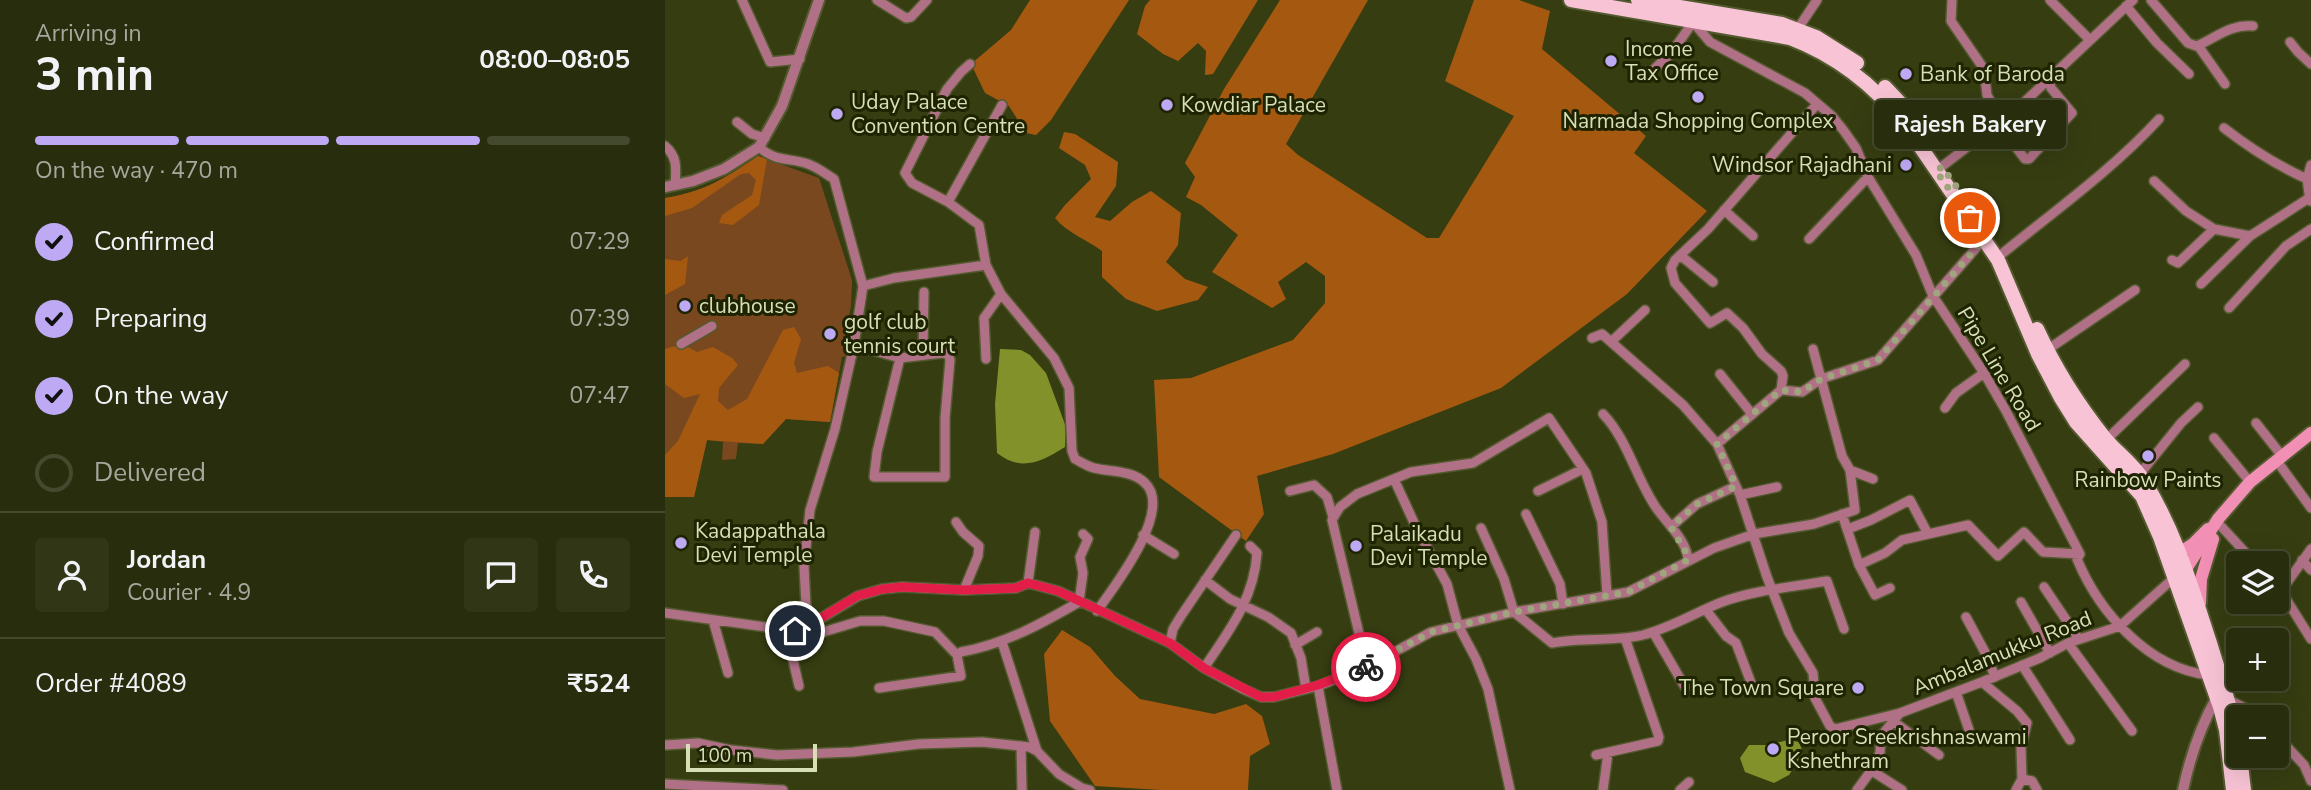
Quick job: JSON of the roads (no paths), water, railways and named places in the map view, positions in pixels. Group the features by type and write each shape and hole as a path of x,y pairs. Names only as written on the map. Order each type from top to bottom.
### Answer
{"main road":[{"path":"1571,0 1662,5"},
{"path":"1638,0 1742,28 1795,34 1846,66 1869,84 1904,123 2003,253 2047,350 2077,403 2106,440 2139,475 2179,553 2180,573 2208,675 2224,698 2234,790"},
{"path":"1987,235 2038,354 2061,398 2076,422 2142,496 2200,611 2226,705"},
{"path":"2180,573 2207,541 2249,482 2311,433"},
{"path":"2179,553 2219,522"},
{"path":"2200,611 2201,579 2219,522"},
{"path":"2241,768 2244,790"}],"street":[{"path":"742,0 770,62 800,59"},
{"path":"877,0 906,18 927,0"},
{"path":"1795,34 1817,0"},
{"path":"1952,0 1951,21 1984,69 1987,95 2001,121"},
{"path":"2050,0 2090,40"},
{"path":"2151,0 2188,43 2197,46 2225,84"},
{"path":"670,186 724,169 762,142 782,106 817,2"},
{"path":"1939,169 2049,80 2129,3 2157,43 2189,74"},
{"path":"1647,76 1672,52 1693,16"},
{"name":"Pipe Line Road","path":"1693,16 1710,42 1805,93 1844,131 1856,148 1868,177 1916,255 1933,296 1984,373 2041,477 2080,554 2077,559 2083,573 2120,626 2163,661 2191,673 2208,675"},
{"path":"2197,46 2240,25 2253,26"},
{"path":"2290,41 2311,64"},
{"path":"970,64 947,89 905,173 912,183 948,202 979,225 986,265 1001,294 1055,358 1069,388 1072,451 1075,459 1091,468 1121,471 1136,477 1145,482 1151,491 1154,508 1133,561 1097,611"},
{"path":"2016,135 2015,146 2025,159 2029,159 2072,113 2050,88 2049,80"},
{"path":"1717,444 1781,390 1783,376 1738,322 1727,313 1710,323 1675,283 1671,268 1679,255 1724,210 1818,104"},
{"path":"948,202 1002,105"},
{"path":"2003,253 2082,188 2158,119"},
{"path":"737,122 762,142 767,154 782,160 809,164 834,179 863,286 835,429 810,510 804,566 810,625 823,632 860,621 884,621 935,632 957,655 961,676 879,688"},
{"path":"2224,128 2257,153 2307,179"},
{"path":"665,146 672,152 676,162 670,186"},
{"path":"2201,284 2250,236 2310,200 2307,179 2311,165"},
{"path":"1809,239 1868,177"},
{"path":"2154,181 2186,211 2214,229 2250,236"},
{"path":"1724,210 1753,236"},
{"path":"2172,260 2178,263 2214,229"},
{"path":"2229,308 2286,246 2311,229"},
{"path":"1781,390 1802,392 1821,379 1878,360 1987,235"},
{"path":"1679,255 1713,282"},
{"path":"863,286 894,278 986,265"},
{"path":"2047,350 2135,290"},
{"path":"923,355 924,292"},
{"path":"986,359 984,318 1001,294"},
{"path":"1612,341 1645,310"},
{"path":"681,344 712,326"},
{"path":"1592,338 1602,334 1612,341 1625,356 1683,405 1717,444 1738,490 1772,590 1790,633 1814,673 1815,698 1830,726 1835,729 1900,713"},
{"path":"853,345 900,358 948,354 950,360 945,418 945,477 874,477 877,452 900,358"},
{"path":"665,614 795,631 810,625 857,596 882,589 1016,588 1028,583 1058,591 1170,643 1204,668 1261,697 1274,697 1306,689 1367,667 1431,632 1514,612 1628,592 1688,560 1754,534 1814,524 1855,510 1850,470 1842,456 1813,349"},
{"path":"2106,440 2185,364"},
{"path":"1945,408 1956,393 1984,373"},
{"path":"1720,374 1752,414"},
{"path":"2139,475 2181,423 2198,407"},
{"path":"1603,414 1612,423 1643,486 1671,527 1688,560"},
{"path":"1333,517 1340,506 1357,494 1430,467 1473,463 1549,418 1583,469 1602,522 1607,595"},
{"path":"2256,423 2311,508"},
{"path":"2214,438 2249,482"},
{"path":"1538,491 1583,469"},
{"path":"1850,470 1873,479"},
{"path":"1394,479 1447,584 1458,625 1488,689 1510,790"},
{"path":"1290,491 1314,485 1327,497 1367,667"},
{"path":"1671,527 1697,504 1738,490 1777,487"},
{"path":"1848,529 1910,500 1928,534"},
{"path":"1526,514 1560,584 1563,604"},
{"path":"1842,514 1859,565 1875,595 1890,588"},
{"path":"956,522 979,546 978,556 964,590"},
{"path":"2219,522 2245,551"},
{"path":"1859,565 1885,553 1902,540 1968,525 1998,556 2024,532 2043,552 2080,554"},
{"path":"1481,528 1504,579 1514,612 1552,643 1574,639 1625,638 1653,632 1674,626 1722,602 1827,581 1845,629"},
{"path":"1028,583 1035,532"},
{"path":"1079,602 1083,573 1080,557 1088,539 1083,534"},
{"path":"1143,535 1174,554"},
{"path":"1170,643 1173,629 1236,535"},
{"path":"1204,668 1244,607 1257,561 1257,553 1251,546"},
{"path":"2289,576 2311,549"},
{"path":"2302,560 2311,570"},
{"name":"Ambalamukku Road","path":"1857,790 1872,771 1880,752 1881,736 1900,713 1995,677 2068,643 2120,626 2180,573"},
{"path":"1205,580 1244,607 1268,617 1291,633 1301,658 1306,689"},
{"path":"2044,587 2079,639"},
{"path":"2289,600 2308,623 2311,639"},
{"path":"957,655 1002,642 1038,626 1079,602"},
{"path":"2021,602 2050,653"},
{"path":"1706,610 1736,643 1753,688"},
{"path":"1966,617 1995,677"},
{"path":"713,620 728,673"},
{"path":"786,630 799,685"},
{"path":"1295,645 1317,632"},
{"path":"1653,632 1685,687"},
{"path":"1596,755 1658,741 1659,737 1625,638"},
{"path":"1002,642 1037,751"},
{"path":"2068,643 2132,731"},
{"path":"2022,665 2070,740"},
{"path":"1982,682 2017,711 2027,723 2021,748 2022,779 2016,790"},
{"path":"1318,685 1337,790"},
{"path":"1956,692 1969,730"},
{"path":"2183,790 2190,757 2203,722 2224,698 2240,705"},
{"path":"1893,721 1939,755"},
{"path":"665,745 698,743 777,755 853,752 919,744 969,742 1021,746 1037,751 1059,774 1090,790"},
{"path":"1021,746 1022,790"},
{"path":"2289,749 2304,765 2311,781"},
{"path":"1604,790 1608,753"},
{"path":"1872,771 1902,790"},
{"path":"2022,779 2032,781 2037,790"},
{"path":"1680,790 1689,782"},
{"path":"665,785 783,790"}],"place":[{"name":"Income Tax Office","path":"1611,61"},
{"name":"Bank of Baroda","path":"1906,74"},
{"name":"Narmada Shopping Complex","path":"1698,97"},
{"name":"Kowdiar Palace","path":"1167,105"},
{"name":"Uday Palace Convention Centre","path":"837,114"},
{"name":"Windsor Rajadhani","path":"1906,165"},
{"name":"Rajesh Bakery","path":"1970,218"},
{"name":"clubhouse","path":"685,306"},
{"name":"golf club tennis court","path":"830,334"},
{"name":"Rainbow Paints","path":"2148,456"},
{"name":"Kadappathala Devi Temple","path":"681,543"},
{"name":"Palaikadu Devi Temple","path":"1356,546"},
{"name":"The Town Square","path":"1858,688"},
{"name":"Peroor Sreekrishnaswami Kshethram","path":"1773,749"}]}
